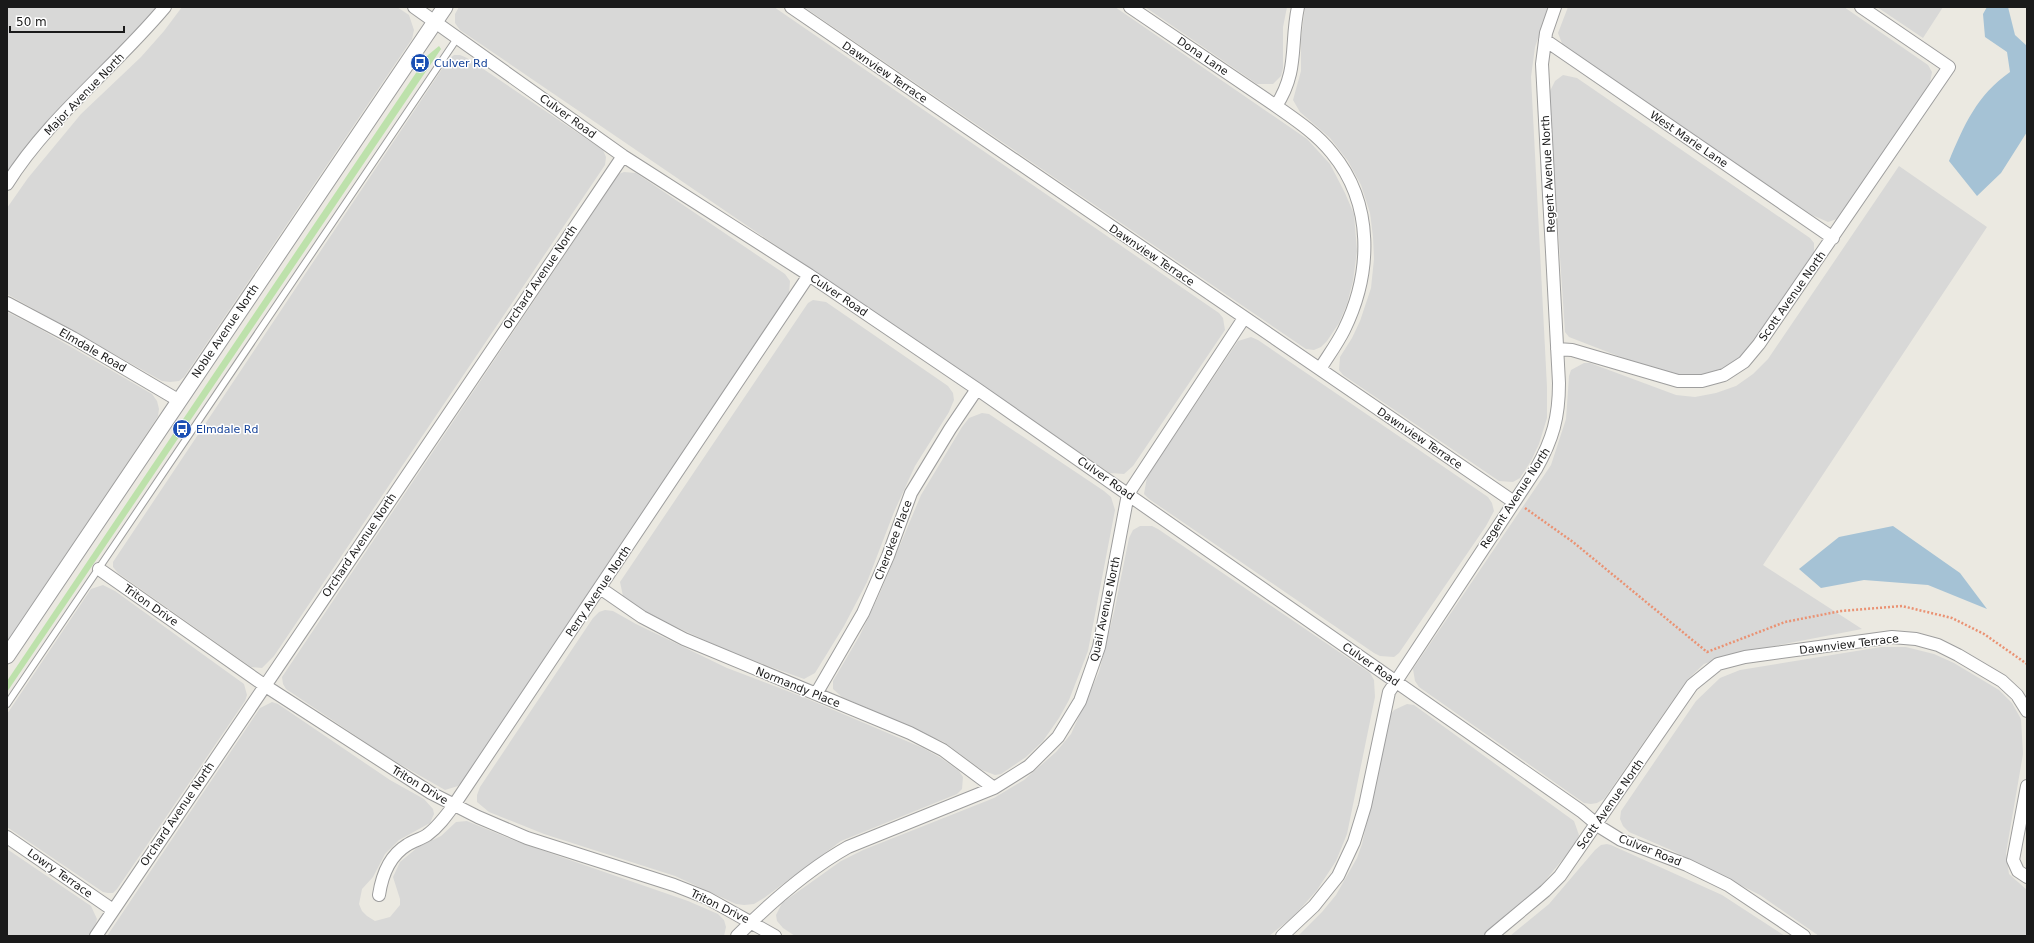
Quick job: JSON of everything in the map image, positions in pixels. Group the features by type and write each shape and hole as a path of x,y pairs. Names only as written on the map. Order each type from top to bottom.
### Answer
{"street":[{"name":"Major Avenue North","path":"7,184 36,144 62,114 145,31 165,7"},
{"name":"Culver Road","path":"414,7 623,156 809,274 977,389 1581,811 1596,824 1621,840 1687,865 1728,885 1804,936"},
{"name":"Noble Avenue North","path":"7,656 178,400 445,7"},
{"name":"Dawnview Terrace","path":"791,7 1514,502"},
{"name":"Dona Lane","path":"1130,7 1276,106"},
{"path":"1298,7 1295,22 1294,55 1291,75 1284,94 1276,106 1308,129 1332,152 1348,176 1355,192 1364,224 1365,240 1360,290 1343,332 1320,369"},
{"name":"Regent Avenue North","path":"1282,936 1314,906 1338,876 1354,842 1365,806 1389,692 1548,449 1555,428 1559,405 1557,349 1542,64 1545,40 1555,7"},
{"name":"Scott Avenue North","path":"1557,349 1572,350 1678,381 1702,381 1724,375 1744,362 1759,344 1833,238 1949,67 1861,7"},
{"name":"West Marie Lane","path":"1545,40 1833,238"},
{"name":"Orchard Avenue North","path":"96,936 264,685 623,156"},
{"name":"Perry Avenue North","path":"379,895 381,878 391,860 406,846 426,835 441,823 454,805 809,274"},
{"name":"Elmdale Road","path":"7,303 73,338 178,400"},
{"name":"Quail Avenue North","path":"737,936 751,921 802,878 834,855 848,847 994,788 1029,766 1043,754 1058,737 1080,701 1099,647 1128,494 1244,318"},
{"name":"Cherokee Place","path":"816,694 863,613 888,556 911,493 950,429 977,389"},
{"name":"Triton Drive","path":"99,569 264,685 393,769 454,805 527,838 674,885 707,898 751,921 775,936"},
{"name":"Normandy Place","path":"600,588 642,617 684,640 816,694 910,734 943,750 994,788"},
{"name":"Dawnview Terrace","path":"1718,664 1745,657 1892,637 1916,639 1938,645 1958,654 2002,681 2017,695 2027,711"},
{"name":"Scott Avenue North","path":"1491,936 1545,891 1560,876 1692,685 1718,664"},
{"path":"2027,786 2012,860 2018,870 2027,877"},
{"name":"Lowry Terrace","path":"7,837 113,910"}],"lane":[{"path":"7,704 458,37"}],"path":[{"path":"1526,509 1573,542 1707,652 1785,622 1841,611 1902,606 1952,618 1984,634 2027,664"}],"shaded area":[{"path":"7,7 159,7 35,136 20,154 7,174"},
{"path":"182,7 397,7 409,15 414,30 412,39 184,377 179,381 170,382 162,381 7,294 7,208 28,178 81,114 141,57 164,31"},
{"path":"459,7 774,7 1219,313 1223,318 1225,330 1133,466 1124,474 1110,473 460,30 455,23 455,14"},
{"path":"804,7 1115,7 1307,139 1330,164 1354,214 1357,251 1353,281 1347,304 1339,323 1321,347 1314,350 1306,349"},
{"path":"1145,7 1287,7 1283,27 1283,68 1281,76 1273,84 1257,84"},
{"path":"1305,7 1549,7 1535,47 1531,77 1547,387 1547,418 1539,444 1531,461 1520,478 1513,482 1499,481 1343,375 1339,370 1340,357 1352,338 1360,321 1371,288 1374,259 1373,237 1370,213 1361,185 1348,161 1330,138 1300,112 1293,100 1301,71 1301,39"},
{"path":"1568,7 1844,7 1928,65 1932,72 1929,87 1840,218 1828,222 1812,215 1563,46 1558,33"},
{"path":"1877,7 1943,7 1923,38"},
{"path":"454,55 460,55 467,58 603,150 606,157 605,165 274,656 262,668 251,667 118,573 113,567 113,562 448,60"},
{"path":"1563,75 1577,78 1810,238 1814,243 1814,256 1750,351 1732,366 1712,375 1688,377 1662,373 1569,337 1565,332 1549,93 1555,81"},
{"path":"1899,166 1987,227 1763,565 1862,629 1733,654 1704,664 1687,680 1604,799 1597,803 1584,803 1419,687 1415,681 1413,669 1551,465 1566,419 1569,376 1571,370 1584,363 1590,363 1676,395 1695,397 1716,393 1736,386 1753,374 1768,359"},
{"path":"624,172 636,173 785,274 790,281 789,295 463,780 458,786 445,790 389,758 286,689 283,684 282,677 619,174"},
{"path":"813,300 826,302 948,386 953,393 954,400 949,412 915,466 894,512 867,582 844,626 815,673 804,679 735,654 661,620 629,602 623,596 620,582 808,303"},
{"path":"7,312 35,326 152,394 157,401 159,409 158,416 151,427 7,642"},
{"path":"1251,337 1258,340 1488,497 1492,503 1494,511 1486,526 1399,653 1394,657 1380,656 1374,653 1149,499 1144,494 1147,477 1238,341"},
{"path":"982,413 989,414 1104,491 1111,497 1115,510 1088,651 1069,700 1043,741 1026,757 1001,774 995,775 982,770 944,742 842,697 833,689 833,681 860,635 879,595 921,495 962,427 969,418"},
{"path":"1140,526 1152,526 1158,529 1370,673 1374,680 1375,697 1347,834 1336,861 1317,890 1294,916 1269,936 795,936 783,928 777,921 776,915 782,903 841,861 863,850 994,798 1024,780 1056,752 1071,734 1099,672 1114,612 1129,538 1133,530"},
{"path":"103,585 115,591 244,684 247,695 245,701 113,893 103,892 7,827 7,714 91,589"},
{"path":"605,610 613,611 636,624 727,668 803,697 923,748 941,758 959,771 963,777 962,789 957,794 841,841 764,898 754,904 744,905 736,904 675,876 544,834 489,812 477,802 477,795 480,787 593,618 599,612"},
{"path":"1881,647 1906,647 1934,654 1954,663 1999,690 2012,703 2021,719 2023,754 2006,853 2009,874 2027,890 2027,933 2025,936 1819,936 1760,895 1671,850 1629,832 1623,826 1620,819 1621,811 1696,701 1720,678 1740,670"},
{"path":"272,702 278,704 390,780 424,799 433,809 434,814 430,823 399,840 385,854 373,877 362,889 359,904 362,911 375,921 390,917 400,905 400,899 393,877 400,862 418,847 441,836 456,822 467,821 518,842 688,901 718,914 724,920 726,927 724,936 107,936 260,708"},
{"path":"1407,704 1414,705 1574,821 1579,835 1577,840 1539,888 1483,936 1298,936 1322,912 1336,895 1357,858 1362,844 1390,715 1394,710"},
{"path":"1607,844 1722,895 1785,936 1510,936 1549,904 1595,850 1601,845"},
{"path":"7,849 91,906 97,919 89,936 7,936"}],"green space":[{"path":"439,46 441,49 7,692 7,681 428,55"}],"water":[{"path":"1987,7 2008,7 2015,35 2027,46 2027,132 2001,173 1977,196 1949,161 1966,123 1980,101 2010,72 2007,52 1985,37 1983,14"},
{"path":"1893,526 1960,573 1987,609 1928,585 1864,580 1821,588 1799,569 1839,537"}],"place":[{"name":"Culver Rd","path":"420,63"},
{"name":"Elmdale Rd","path":"182,429"}]}
